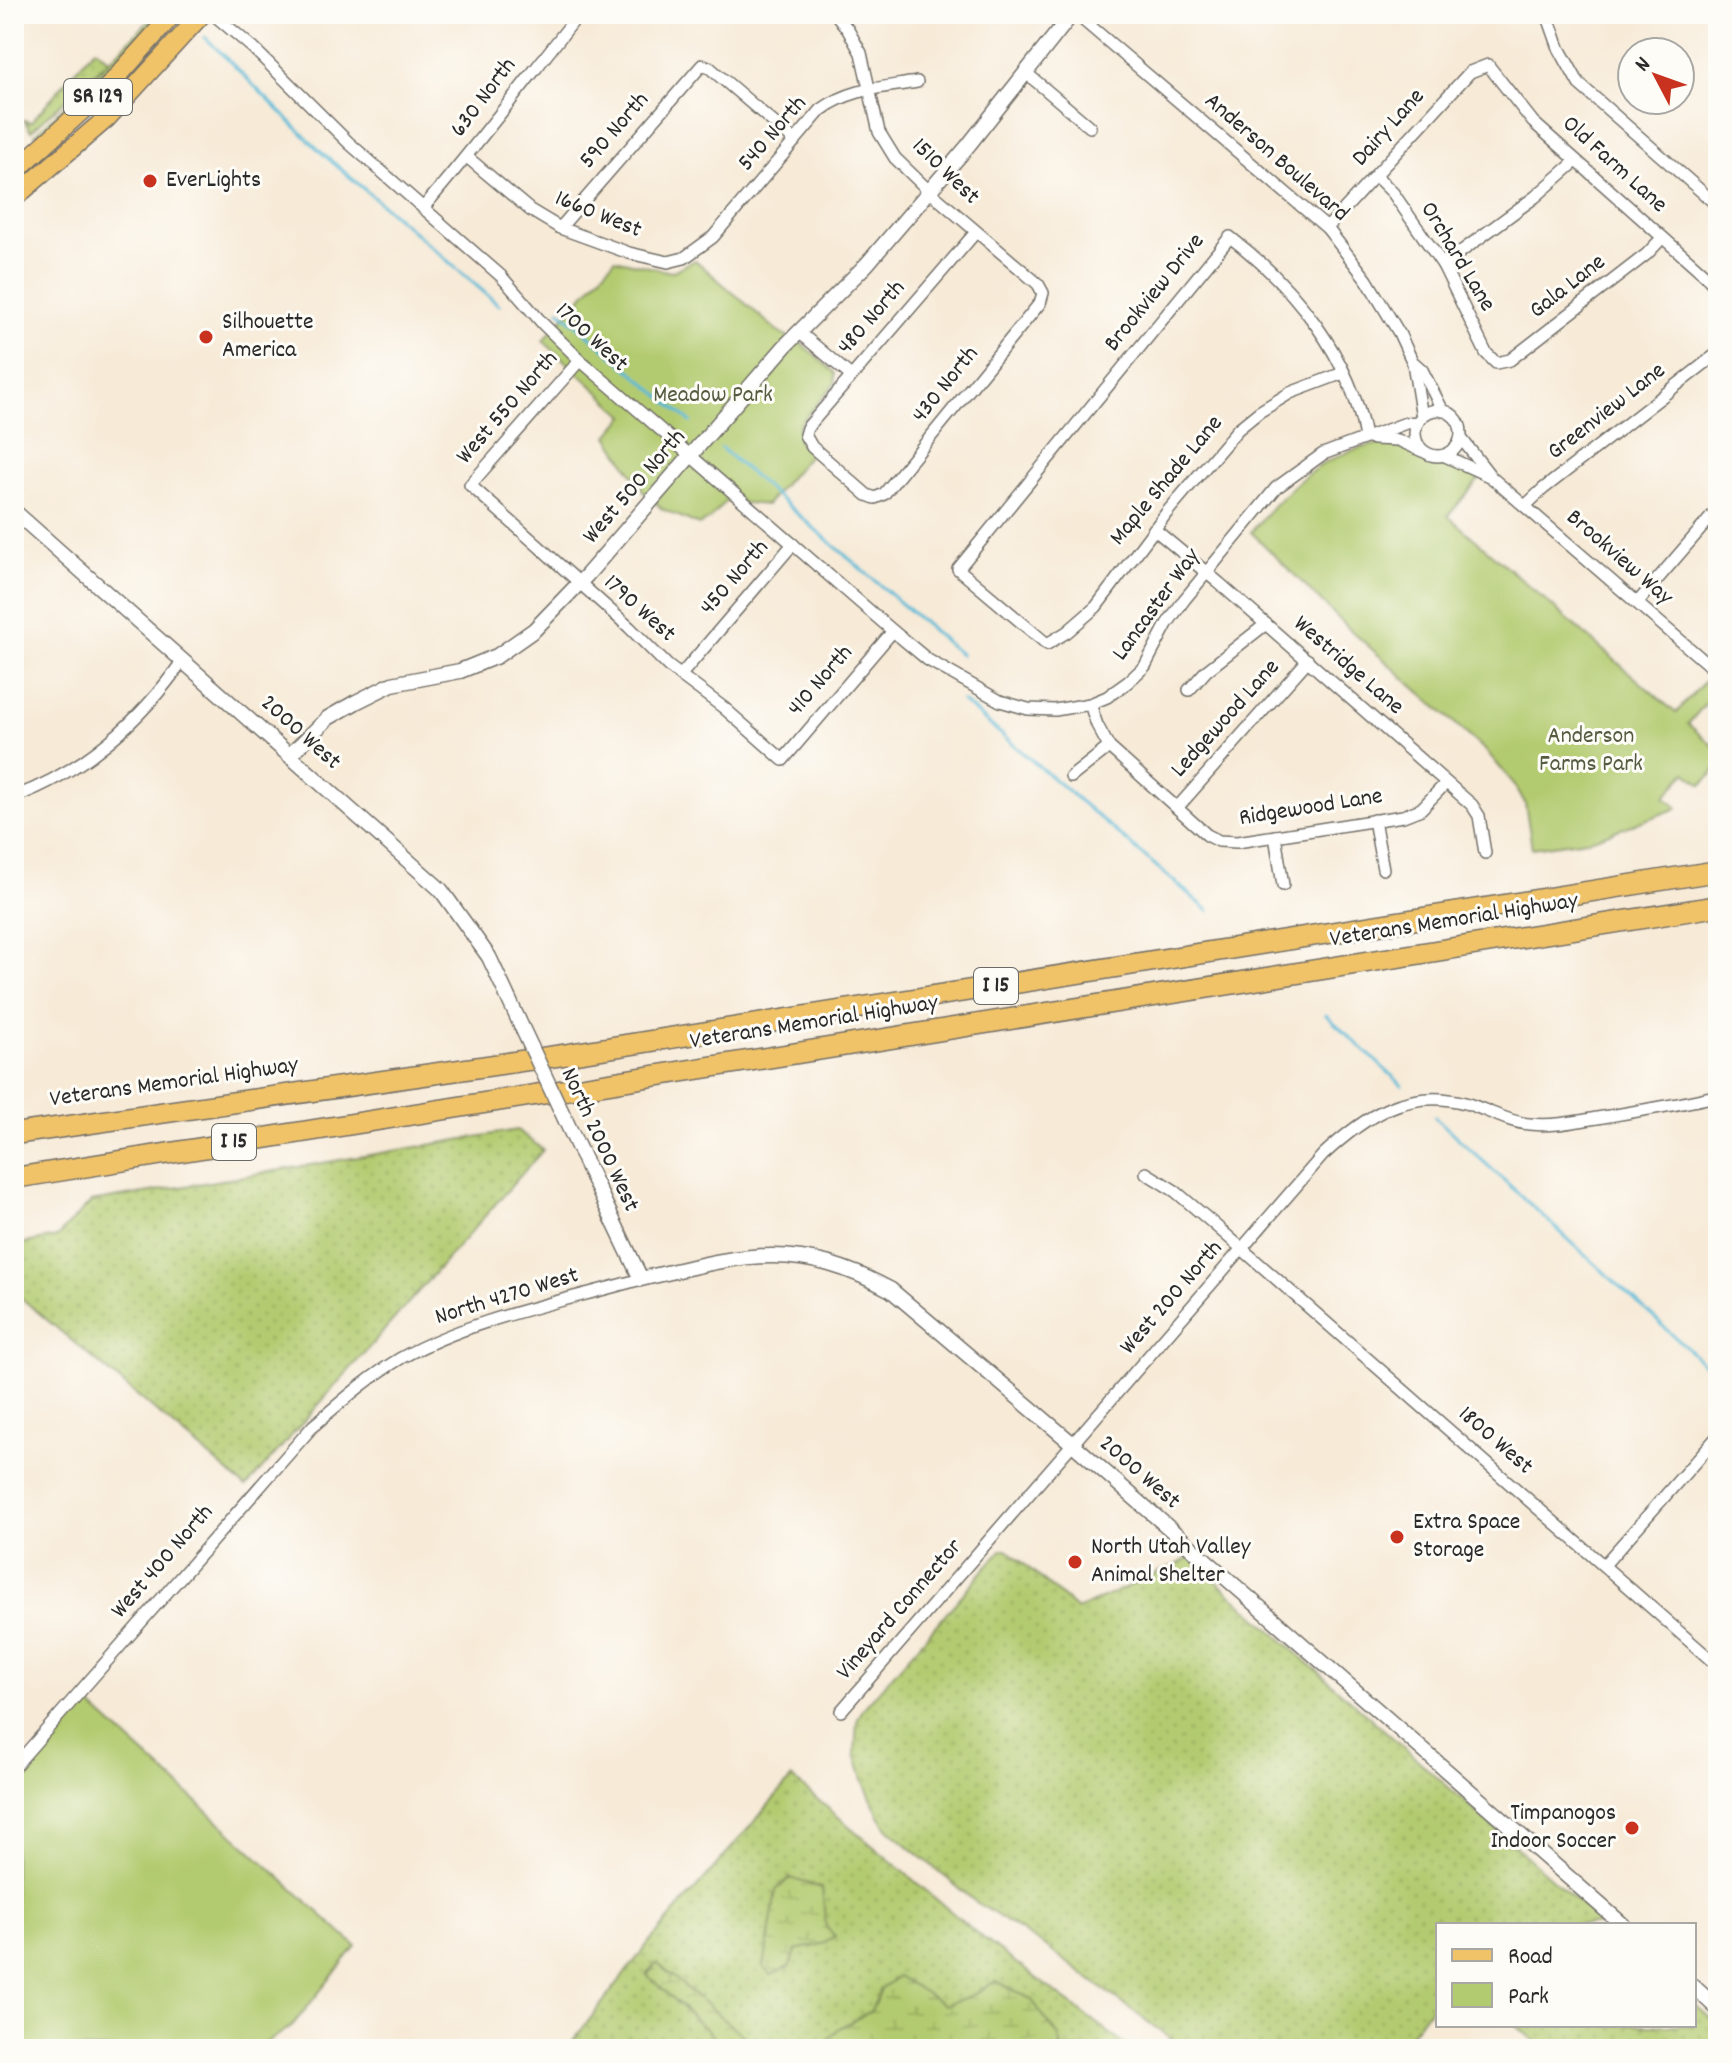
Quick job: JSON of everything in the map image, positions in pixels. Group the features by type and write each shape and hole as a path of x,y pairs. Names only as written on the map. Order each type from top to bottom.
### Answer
{"highway":[{"name":"Veterans Memorial Highway","path":"14,1134 563,1055 1718,871"},
{"name":"Veterans Memorial Highway","path":"14,1178 1718,906"}],"main road":[{"name":"SR 129","path":"14,172 93,103 173,14"},
{"name":"SR 129","path":"14,198 107,118 202,14"}],"street":[{"name":"1700 West","path":"213,14 253,48 349,143 501,276 580,360 893,631 954,677"},
{"name":"630 North","path":"423,208 579,14"},
{"name":"1510 West","path":"836,14 861,53 879,132 895,158 1038,284 1043,293"},
{"name":"West 500 North","path":"291,754 328,718 392,684 460,671 497,656 534,630 579,584 799,332 867,264 976,137 1074,14"},
{"name":"Anderson Boulevard","path":"1074,14 1327,228 1380,299 1413,363 1420,420"},
{"path":"1547,14 1559,48 1579,84 1718,206"},
{"name":"590 North","path":"560,228 699,67 705,65 795,141"},
{"name":"Dairy Lane","path":"1327,228 1470,72 1488,65"},
{"name":"Old Farm Lane","path":"1488,65 1533,122 1718,290"},
{"path":"1025,72 1090,127"},
{"name":"540 North","path":"684,258 713,237 821,110 852,92 917,82"},
{"name":"1660 West","path":"467,157 530,210 560,228 629,253 668,262 684,258"},
{"path":"1443,265 1535,197 1576,161"},
{"name":"Orchard Lane","path":"1376,176 1393,193 1443,265 1486,353 1496,363"},
{"name":"480 North","path":"805,435 812,421 976,232"},
{"name":"Brookview Drive","path":"1047,644 958,569 1230,237 1286,286 1320,332 1360,409 1365,437"},
{"name":"Gala Lane","path":"1496,363 1510,360 1647,254 1662,238"},
{"name":"430 North","path":"805,435 812,447 867,495 875,498 884,494 1040,303 1043,293"},
{"path":"799,332 851,376"},
{"name":"Greenview Lane","path":"1525,506 1718,353"},
{"name":"West 550 North","path":"470,485 580,360"},
{"name":"Anderson Boulevard","path":"1413,363 1422,370 1443,411"},
{"name":"Maple Shade Lane","path":"1047,644 1096,607 1154,529 1238,429 1290,393 1343,373"},
{"path":"1365,437 1398,440 1423,452 1430,455 1445,456 1455,449 1461,438 1455,418 1443,411 1428,412 1420,420 1416,441 1423,452"},
{"name":"Lancaster Way","path":"954,677 1000,701 1028,709 1055,710 1090,704 1107,697 1145,666 1167,624 1276,488 1323,454 1420,420"},
{"name":"Brookview Way","path":"1461,438 1492,478 1718,673"},
{"name":"Brookview Way","path":"1445,456 1492,478"},
{"name":"1790 West","path":"470,485 680,676 724,708 783,760"},
{"path":"1637,603 1718,509"},
{"name":"2000 West","path":"14,511 441,890 489,957 518,1019"},
{"name":"Westridge Lane","path":"1154,529 1308,660 1477,811 1485,853"},
{"name":"450 North","path":"680,676 793,544"},
{"path":"1189,690 1206,671 1266,624"},
{"name":"410 North","path":"783,760 893,631"},
{"path":"14,797 60,776 106,745 150,702 183,660"},
{"name":"Ledgewood Lane","path":"1177,808 1308,660"},
{"name":"Ridgewood Lane","path":"1090,704 1109,747 1207,835 1219,841 1237,842 1412,814 1428,803 1446,783"},
{"path":"1071,777 1109,747"},
{"path":"1374,820 1383,869"},
{"path":"1275,836 1283,885"},
{"name":"North 2000 West","path":"518,1019 641,1279"},
{"name":"West 200 North","path":"991,1539 1323,1155 1377,1111 1429,1098 1443,1098 1527,1124 1560,1125 1694,1102 1718,1095"},
{"name":"1800 West","path":"1146,1173 1175,1191 1243,1249 1718,1666"},
{"name":"2000 West","path":"641,1279 745,1256 810,1258 862,1274 891,1290 1074,1445 1621,1923"},
{"name":"North 4270 West","path":"351,1392 399,1360 456,1332 641,1279"},
{"name":"West 400 North","path":"14,1767 313,1426 351,1392"},
{"path":"1604,1565 1718,1436"},
{"name":"Vineyard Connector","path":"841,1711 991,1539"},
{"path":"1696,1989 1718,2009"}],"green space":[{"path":"156,14 162,14 87,93 42,135 35,135"},
{"path":"95,48 109,60 31,131 24,120 31,122"},
{"name":"Meadow Park","path":"615,259 671,272 695,260 781,334 802,344 835,373 835,383 799,425 798,441 809,455 766,505 726,501 709,520 699,525 662,509 644,492 608,436 625,416 543,341"},
{"name":"Anderson Farms Park","path":"1388,443 1480,478 1448,516 1676,713 1708,677 1718,684 1718,689 1688,724 1718,750 1718,767 1702,785 1686,772 1665,797 1678,808 1593,839 1532,848 1525,803 1515,785 1487,752 1346,626 1251,532 1279,500 1310,472 1346,453"},
{"path":"517,1130 543,1150 246,1487 14,1292 14,1245 57,1237 91,1202"},
{"path":"1002,1549 1007,1549 1077,1610 1190,1558 1602,1923 1436,1923 1436,2001 1403,2042 1401,2049 1185,2049 1046,1947 973,1900 888,1829 865,1785 855,1754 857,1721 863,1709"},
{"path":"88,1703 356,1946 292,2026 257,2049 19,2049 14,2045 14,1786"},
{"path":"792,1778 980,1936 1131,2049 567,2049 647,1945"},
{"path":"790,1878 822,1888 826,1927 835,1936 825,1943 797,1950 789,1967 771,1975 764,1968 776,1890"},
{"path":"657,1963 759,2049 727,2049 647,1975"},
{"path":"898,1976 945,2005 970,1996 996,1981 1031,1999 1059,2037 1062,2049 819,2049 839,2028 871,2011 881,1989"},
{"path":"1696,2006 1718,2025 1718,2049 1543,2049 1518,2027 1696,2027"}],"waterway":[{"path":"205,37 322,153 499,305"},
{"path":"559,310 691,422"},
{"path":"721,448 961,655"},
{"path":"962,701 1209,911"},
{"path":"1326,1015 1402,1085"},
{"path":"1435,1117 1713,1372 1718,1388"}],"place":[{"name":"EverLights","path":"150,181"},
{"name":"Silhouette America","path":"206,337"},
{"name":"Extra Space Storage","path":"1397,1537"},
{"name":"North Utah Valley Animal Shelter","path":"1075,1562"},
{"name":"Timpanogos Indoor Soccer","path":"1632,1828"}]}
